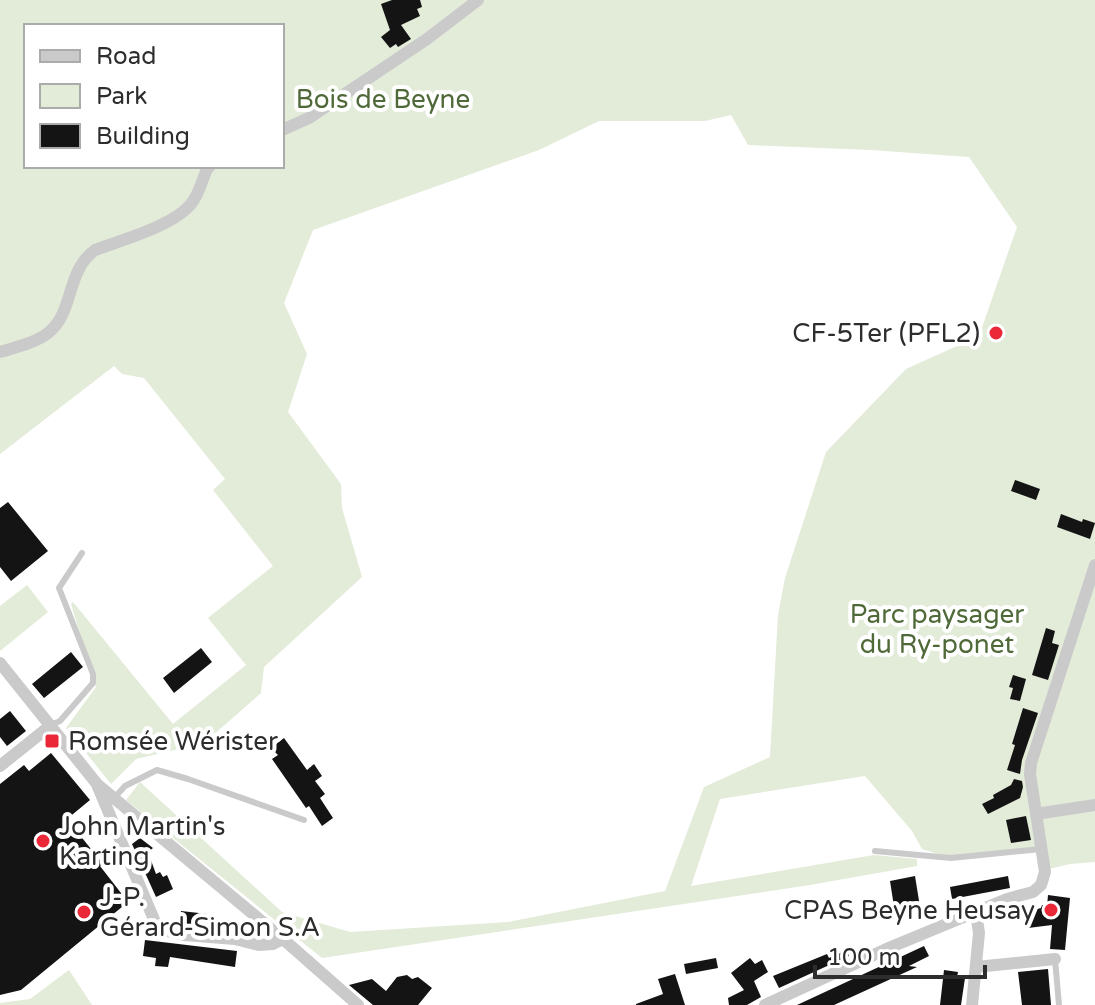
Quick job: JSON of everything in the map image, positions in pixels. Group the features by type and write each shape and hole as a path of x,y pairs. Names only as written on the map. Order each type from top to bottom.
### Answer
{"street":[{"path":"284,129 309,118 427,39 478,0"},
{"path":"0,352 50,332 62,316 85,257 95,250 166,223 184,211 193,202 208,168"},
{"path":"765,1005 790,999 891,947 1007,899 1033,892 1041,885 1045,872 1031,763 1095,565"},
{"path":"0,663 97,784 358,1005"},
{"path":"0,766 50,726"},
{"path":"97,784 158,929 259,945 273,944 283,939"},
{"path":"1036,814 1095,805"},
{"path":"972,1005 979,933 976,913"},
{"path":"976,967 1055,959"}],"lane":[{"path":"50,726 60,721 93,683 93,674 59,588 82,553"},
{"path":"115,797 125,786 157,770 304,820"},
{"path":"875,851 951,858 1041,849"},
{"path":"128,933 148,934 158,929"},
{"path":"1055,959 1059,1005"}],"green space":[{"name":"Parc paysager du Ry-ponet","path":"0,0 1095,0 1095,862 1049,869 1041,849 951,858 922,849 912,831 865,776 720,799 691,886 874,855 917,859 917,866 810,885 322,958 126,800 140,782 282,912 350,932 508,922 665,891 704,787 770,757 778,615 785,578 826,452 906,369 979,336 1017,227 969,157 748,145 731,115 705,121 599,121 539,150 313,230 284,303 307,354 288,412 341,484 342,508 362,577 264,667 261,693 204,743 136,759 111,784 66,728 96,687 71,604 73,602 173,724 246,665 208,618 273,566 213,490 225,479 144,378 122,374 114,366 0,454"},
{"path":"27,585 48,612 0,651 0,606"},
{"path":"69,970 92,1005 0,1005 30,999"}],"building":[{"path":"392,0 420,0 422,7 417,9 420,16 401,25 411,39 390,48 381,37 390,30 381,4"},
{"path":"1015,480 1040,489 1036,500 1011,491"},
{"path":"8,502 48,551 11,581 0,567 0,508"},
{"path":"1061,514 1095,523 1090,539 1057,527"},
{"path":"1046,628 1055,631 1052,643 1059,645 1048,680 1032,675"},
{"path":"201,648 212,662 174,693 163,678"},
{"path":"71,652 83,667 44,698 32,684"},
{"path":"1013,675 1026,679 1020,701 1010,699 1013,688 1009,687"},
{"path":"1023,708 1038,713 1020,774 1007,770"},
{"path":"10,711 26,731 7,746 0,737 0,719"},
{"path":"284,738 307,770 314,764 322,776 315,781 325,794 320,798 333,818 322,826 272,759 278,755 271,748"},
{"path":"51,753 90,800 67,819 128,902 21,990 0,995 0,784 24,765 29,771"},
{"path":"1014,779 1022,781 1020,798 988,814 982,804 1011,785"},
{"path":"1026,816 1031,840 1011,843 1006,820"},
{"path":"140,838 153,848 148,852 156,874 167,875 173,889 156,897 132,844"},
{"path":"915,876 920,907 895,913 890,881"},
{"path":"1008,876 1010,888 952,899 950,887"},
{"name":"CPAS Beyne Heusay","path":"1048,895 1070,898 1065,950 1050,949 1052,925 1028,928 1026,912 1047,906"},
{"path":"181,911 208,914 207,918 213,919 212,928 180,925"},
{"path":"145,940 237,951 235,967 170,957 168,967 155,966 156,958 143,956"},
{"path":"924,946 929,956 909,966 917,967 834,1005 797,1005"},
{"path":"847,950 849,956 779,988 773,976 827,954 829,958"},
{"path":"716,958 718,968 686,974 684,964"},
{"path":"750,958 755,964 762,960 768,972 754,981 761,997 747,1005 729,1005 728,998 744,990 731,973"},
{"path":"1048,969 1051,1005 1022,1005 1018,972"},
{"path":"944,970 958,972 957,977 965,978 961,1005 940,1005"},
{"path":"675,974 685,1005 636,1005 663,994 658,979"},
{"path":"407,975 412,979 418,977 432,988 418,1005 373,1005 349,985 372,979 386,991 397,977"}],"place":[{"name":"CF-5Ter (PFL2)","path":"996,333"},
{"name":"Romsée Wérister","path":"52,741"},
{"name":"John Martin's Karting","path":"43,841"},
{"name":"CPAS Beyne Heusay","path":"1051,910"},
{"name":"J-P. Gérard-Simon S.A","path":"84,912"}],"park label":[{"name":"Bois de Beyne","path":"383,99"}]}
